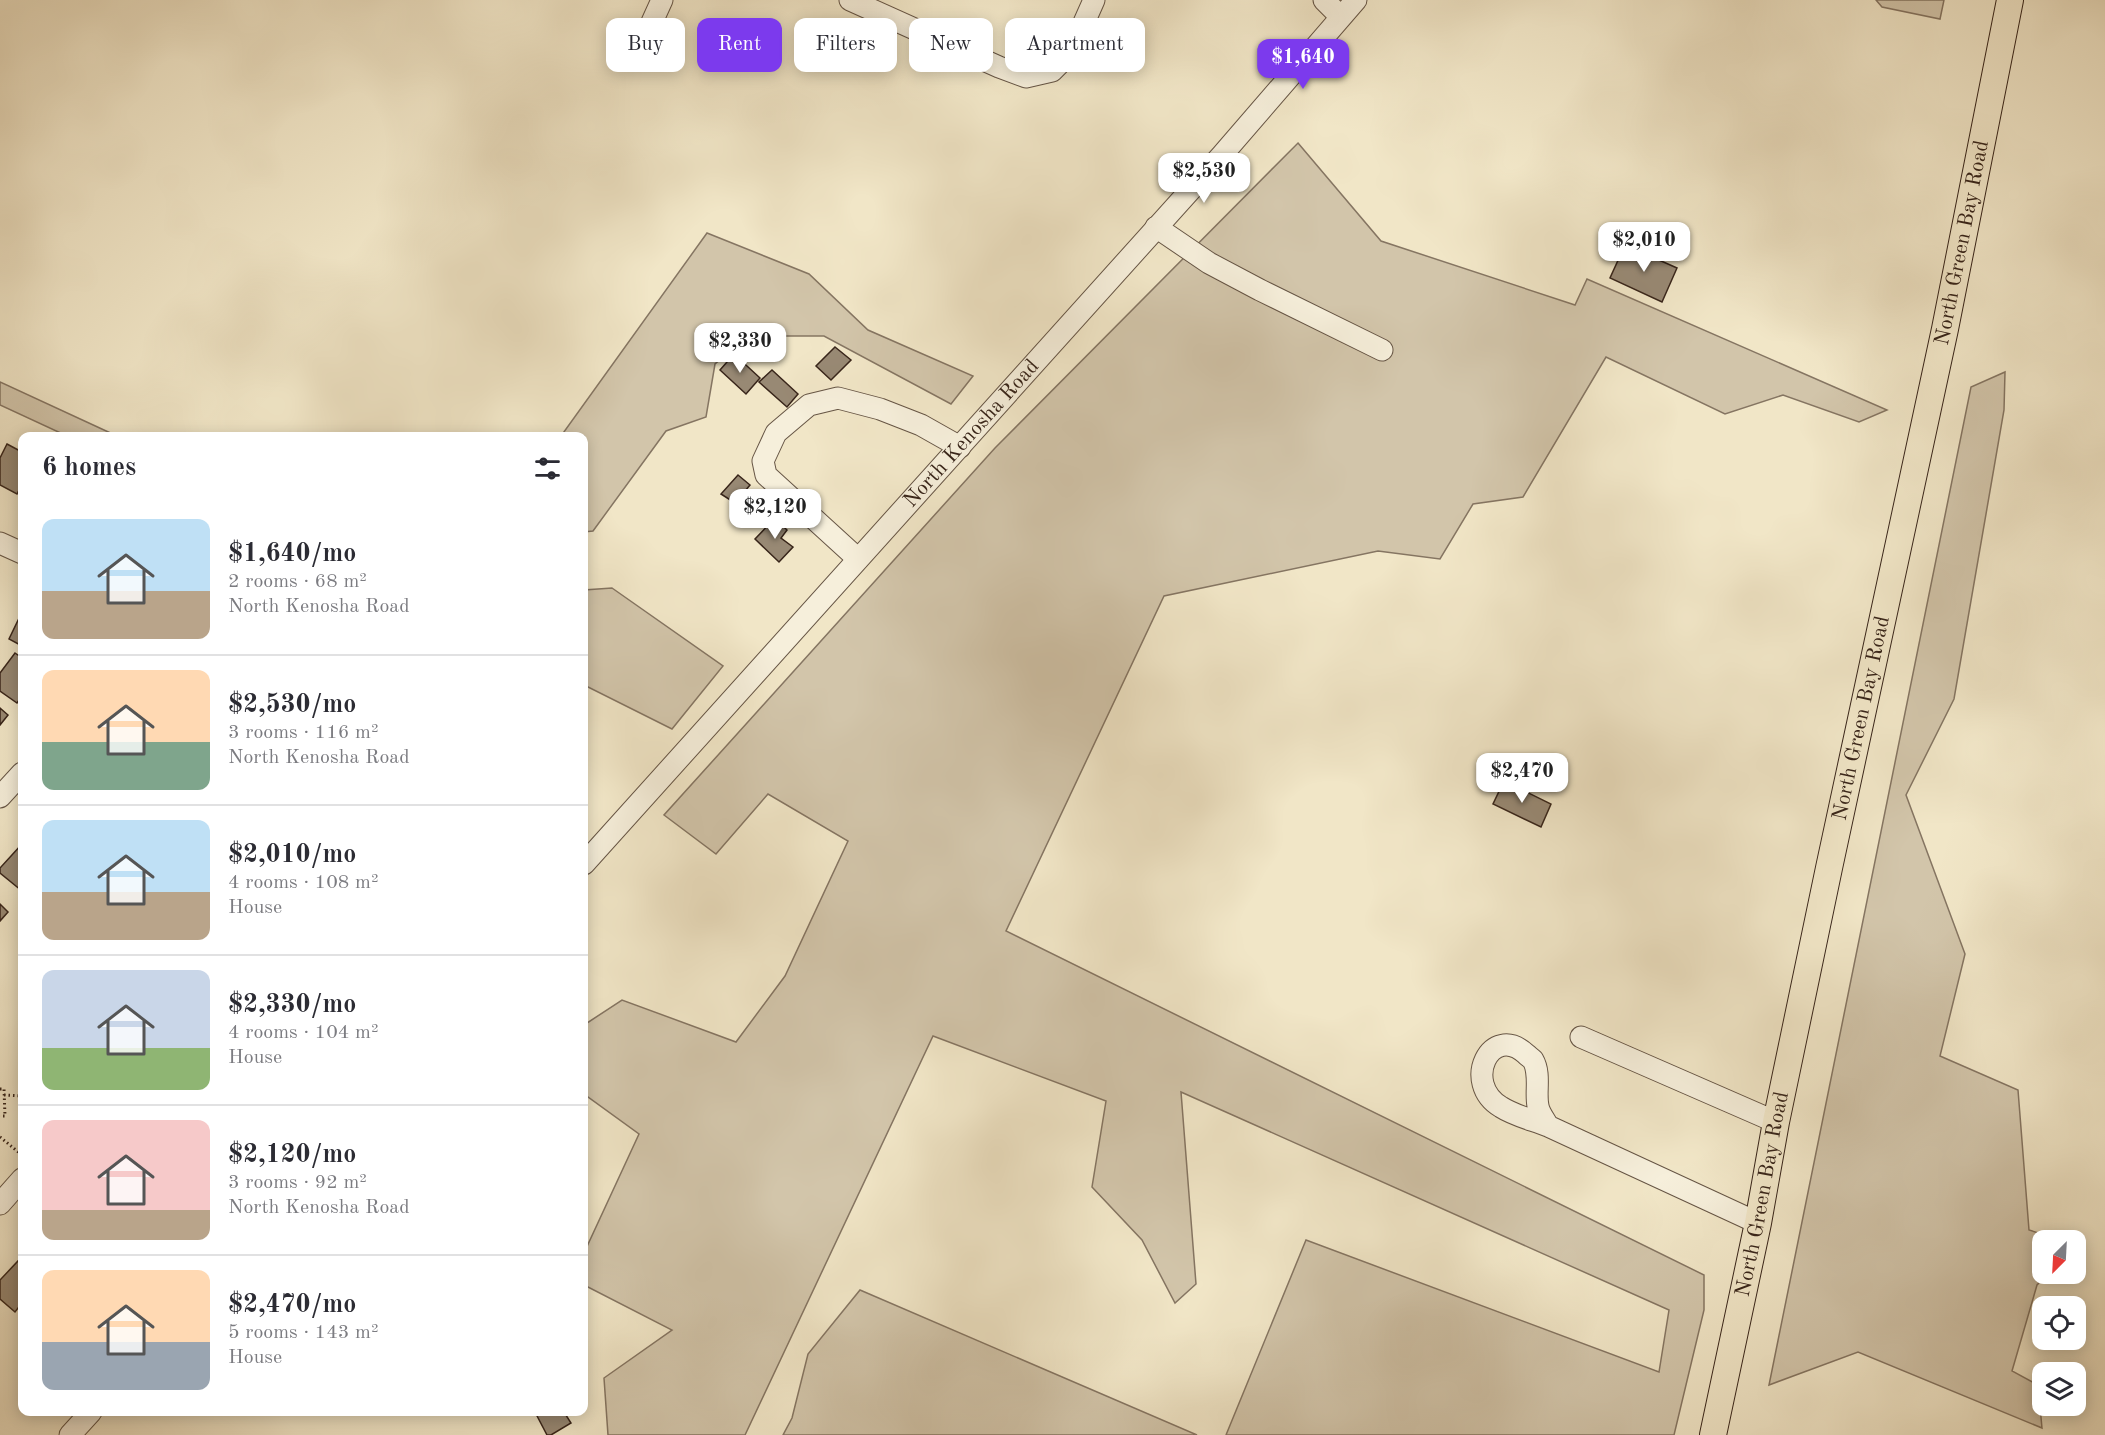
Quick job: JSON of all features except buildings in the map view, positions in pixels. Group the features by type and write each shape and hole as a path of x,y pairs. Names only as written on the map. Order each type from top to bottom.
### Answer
{"main road":[{"name":"North Green Bay Road","path":"1713,1435 1758,1223 1776,1122 1945,329 2010,0"}],"street":[{"path":"654,18 662,0"},
{"path":"850,0 1026,77 1052,71 1071,52 1094,0"},
{"path":"1324,0 1340,16"},
{"name":"North Kenosha Road","path":"588,860 1222,155 1356,0"},
{"path":"1156,227 1209,263 1382,350"},
{"path":"858,559 766,475 763,461 776,433 808,405 838,398 880,409 921,424 960,447"},
{"path":"0,543 18,551"},
{"path":"0,797 18,777"},
{"path":"1581,1037 1776,1122"},
{"path":"1548,1126 1758,1223"},
{"path":"0,1204 18,1184"},
{"path":"70,1435 88,1416"}],"path":[{"path":"0,1089 4,1089 5,1116 0,1116"},
{"path":"4,1095 18,1096"},
{"path":"0,1137 18,1152"}],"shaded area":[{"path":"1876,0 1944,0 1940,19 1882,7"},
{"path":"1298,143 1381,241 1575,305 1587,279 1887,410 1859,422 1783,395 1725,414 1606,357 1523,497 1473,504 1440,559 1378,551 1164,596 1006,931 1704,1275 1704,1310 1674,1435 1226,1435 1306,1240 1659,1372 1669,1310 1181,1092 1196,1284 1175,1303 1142,1240 1092,1187 1106,1101 933,1036 745,1435 608,1435 604,1378 672,1330 588,1287 588,1244 639,1134 588,1097 588,1022 622,1000 736,1042 785,976 848,841 768,794 716,854 664,815 995,448"},
{"path":"707,233 809,274 868,330 973,376 951,404 824,336 748,336 715,364 706,417 666,431 593,531 588,532 588,432 564,432"},
{"path":"2005,372 2004,410 1954,699 1906,795 1965,954 1940,1056 2018,1090 2029,1230 2032,1231 2032,1284 2038,1284 2032,1296 2012,1371 2032,1382 2032,1416 2041,1416 2042,1428 1858,1352 1769,1385 1971,387"},
{"path":"0,382 108,432 58,432 0,405"},
{"path":"612,588 723,666 672,729 588,687 588,590"},
{"path":"860,1290 1197,1435 783,1435 792,1418 808,1354"}]}
